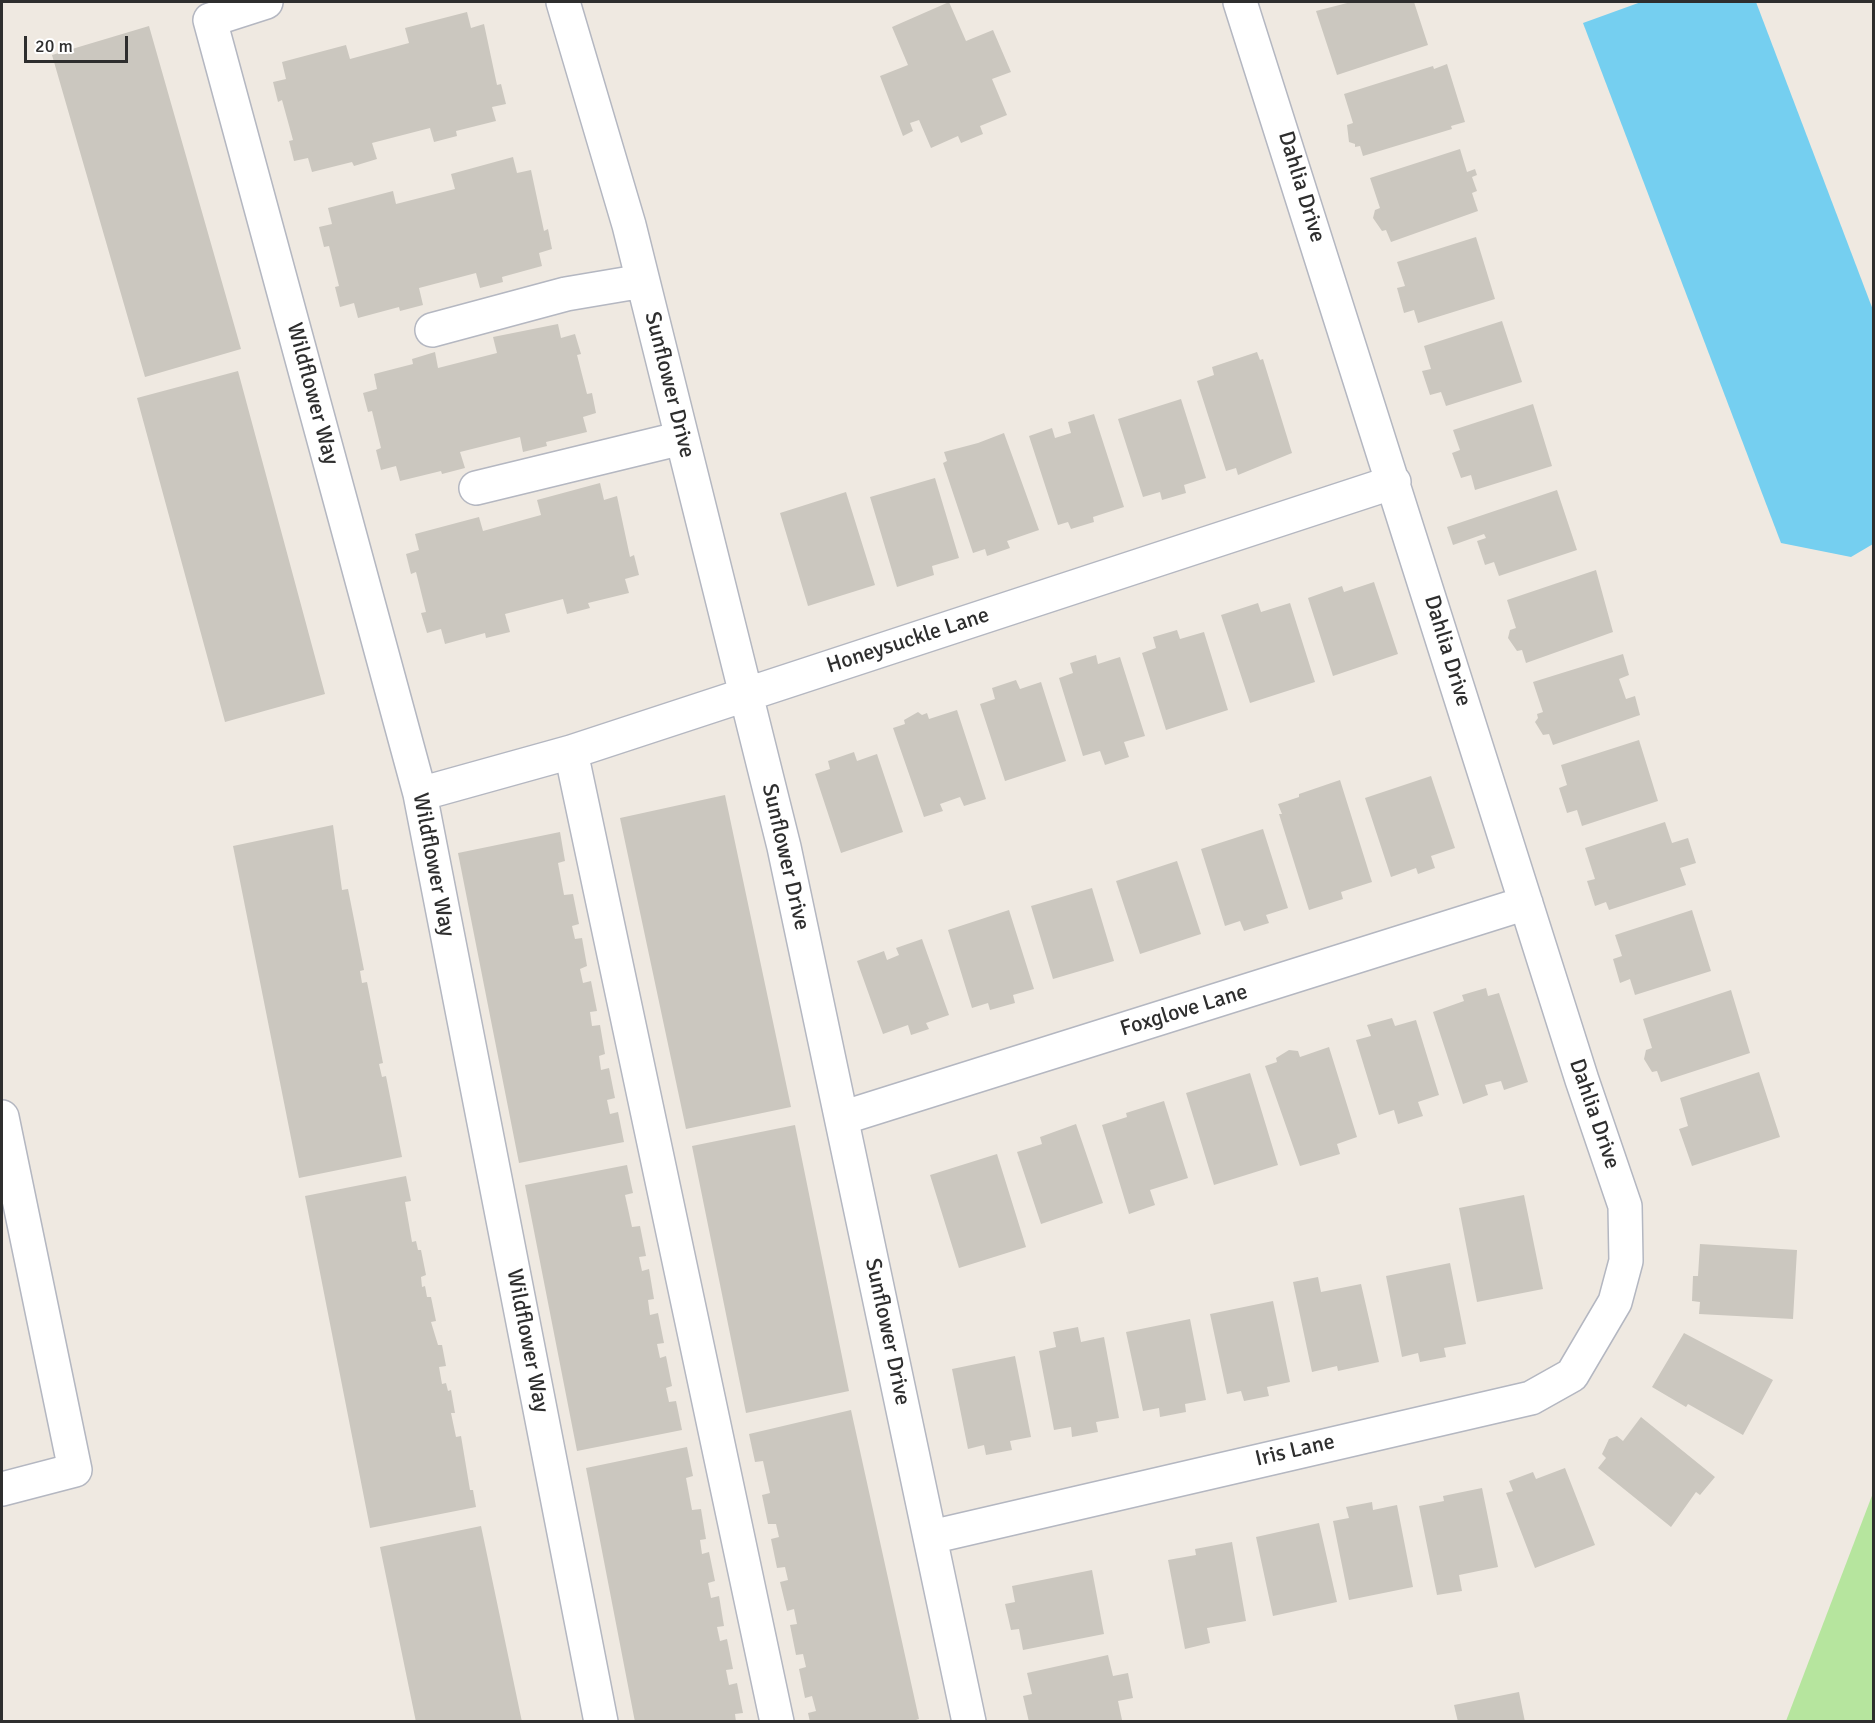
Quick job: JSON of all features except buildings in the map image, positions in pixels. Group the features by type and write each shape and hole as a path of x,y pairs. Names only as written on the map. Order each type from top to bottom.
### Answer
{"street":[{"name":"Wildflower Way","path":"266,2 210,21 420,794 601,1722"},
{"name":"Sunflower Drive","path":"563,2 643,281 784,847 969,1722"},
{"name":"Dahlia Drive","path":"1240,2 1526,903 1625,1206 1626,1261 1615,1302"},
{"path":"432,330 566,294 643,281"},
{"path":"476,488 682,438"},
{"name":"Honeysuckle Lane","path":"420,794 571,752 1394,482"},
{"path":"571,752 777,1722"},
{"name":"Foxglove Lane","path":"842,1118 1526,903"},
{"path":"2,1117 75,1470 2,1489"},
{"name":"Iris Lane","path":"931,1537 1531,1398 1572,1375 1615,1302"}],"green space":[{"path":"1873,1493 1873,1721 1786,1721"}],"water":[{"path":"1641,2 1756,2 1873,310 1873,544 1851,557 1781,543 1583,23"}]}
